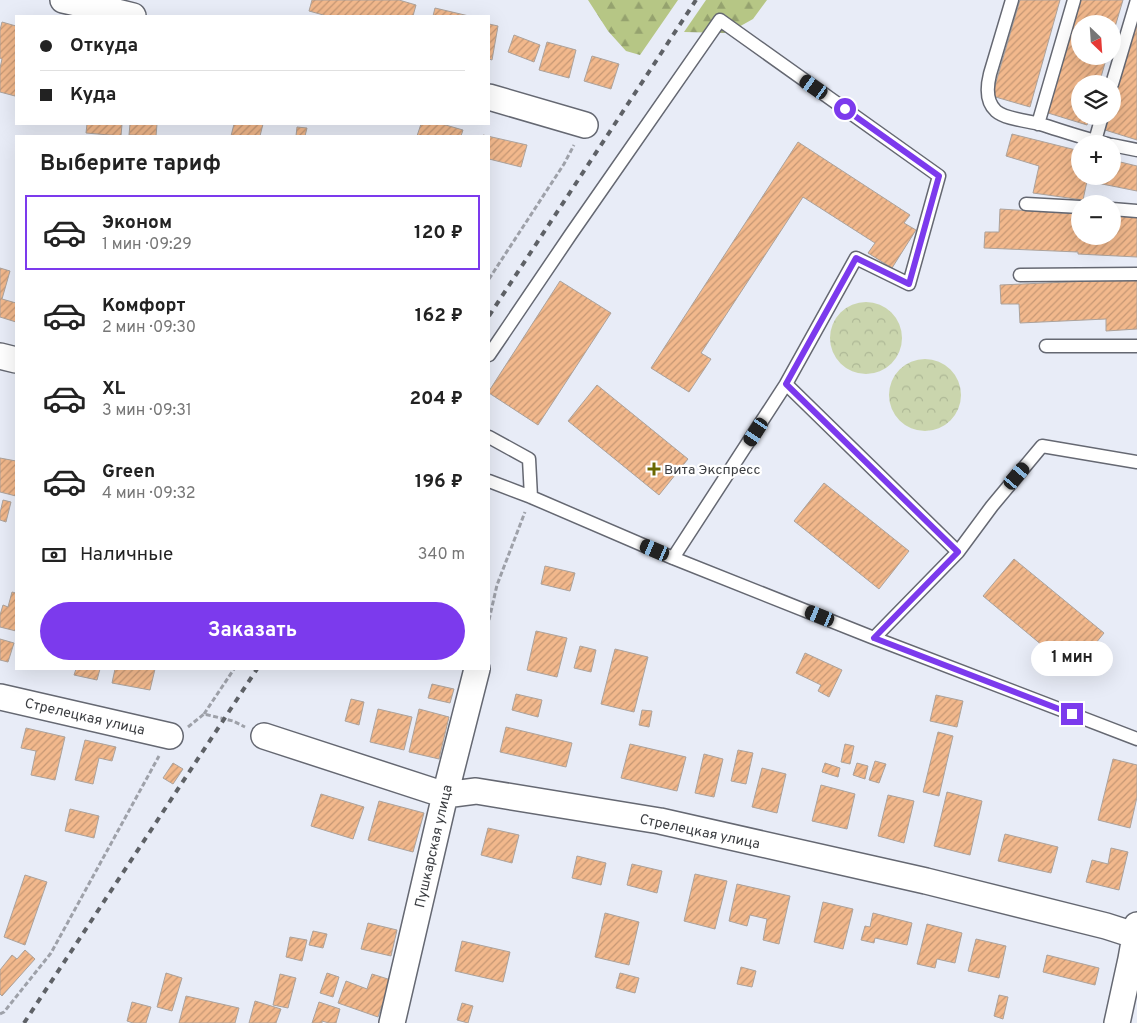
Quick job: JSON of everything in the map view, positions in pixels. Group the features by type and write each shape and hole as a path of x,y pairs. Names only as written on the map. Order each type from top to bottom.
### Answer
{"street":[{"path":"63,0 124,9"},
{"path":"490,97 585,125"},
{"path":"0,356 15,360"},
{"name":"Пушкарская улица","path":"392,1023 445,795 477,670"},
{"name":"Стрелецкая улица","path":"0,697 170,736"},
{"name":"Стрелецкая улица","path":"264,736 445,795 476,791 660,821 926,881 1136,932"},
{"path":"1116,1023 1136,932"}],"lane":[{"path":"1012,0 990,74 988,96 992,106 1001,115 1075,135"},
{"path":"1038,124 1074,0"},
{"path":"1115,75 1137,0"},
{"path":"490,354 720,20 939,176 909,284 856,258 786,384 673,558"},
{"path":"1121,147 1137,150"},
{"path":"1026,204 1071,206"},
{"path":"1121,209 1137,210"},
{"path":"1020,275 1137,274"},
{"path":"1046,346 1137,346"},
{"path":"786,384 958,552"},
{"path":"490,438 528,459 531,497"},
{"path":"874,638 958,552 992,506 1042,446 1137,462"},
{"path":"490,481 673,558 1137,739"}],"path":[{"path":"490,278 564,164 585,125"},
{"path":"490,616 497,585 531,497"},
{"path":"0,1014 4,1012 51,953 170,736 181,733 204,714 233,670"},
{"path":"204,714 232,721 264,736"}],"green space":[{"path":"588,0 678,0 640,55 626,51 608,31"},
{"path":"706,0 767,0 753,19 728,33 684,32"},
{"path":"866,302 886,308 896,318 902,338 896,358 886,368 866,374 846,368 836,358 830,338 836,318 846,308"},
{"path":"925,359 945,365 955,375 961,395 955,415 945,425 925,431 905,425 895,415 889,395 895,375 905,365"}],"building":[{"path":"312,0 399,0 416,5 413,15 323,15 309,11"},
{"path":"1020,0 1060,0 1030,107 992,96"},
{"path":"1081,0 1123,0 1119,15 1077,15"},
{"path":"435,8 465,15 433,15"},
{"path":"1137,21 1137,140 1105,130 1106,125 1121,125 1121,75"},
{"path":"2,22 15,26 15,96 0,92 2,59 0,58 0,30"},
{"path":"490,24 498,26 492,60 490,59"},
{"path":"1071,34 1071,65 1104,65 1102,75 1071,75 1071,120 1048,113"},
{"path":"514,35 540,45 534,62 508,52"},
{"path":"547,42 576,50 569,78 539,70"},
{"path":"592,56 619,64 611,89 584,81"},
{"path":"87,125 122,125 121,135 86,133"},
{"path":"130,125 157,125 156,135 129,135"},
{"path":"234,125 263,125 260,135 231,135"},
{"path":"421,125 446,125 463,130 461,135 417,135"},
{"path":"297,127 307,128 305,135 296,135"},
{"path":"1012,134 1071,149 1071,185 1086,185 1084,195 1071,195 1071,198 1033,193 1039,166 1006,156"},
{"path":"490,136 527,145 521,167 490,159"},
{"path":"798,142 910,215 904,223 916,230 892,268 868,253 875,243 803,197 701,353 711,359 689,392 651,368"},
{"path":"1121,162 1137,166 1137,191 1107,185 1121,185"},
{"path":"1000,209 1071,213 1071,245 1121,245 1121,215 1137,216 1137,257 1078,254 1078,252 984,248 985,232 999,232"},
{"path":"0,268 10,271 2,299 15,303 15,322 0,317"},
{"path":"1137,279 1137,329 1106,331 1106,319 1020,323 1019,304 1001,304 1000,285"},
{"path":"560,281 611,313 538,425 490,394 490,389"},
{"path":"597,385 688,459 659,495 568,421"},
{"path":"0,458 15,461 15,496 0,492"},
{"path":"824,483 909,551 879,589 794,521"},
{"path":"3,500 11,502 6,522 0,520"},
{"path":"1014,559 1104,633 1075,669 1044,644 1043,646 983,596"},
{"path":"545,566 575,573 570,591 541,584"},
{"path":"12,592 15,593 15,631 0,627 0,615 3,605 8,607"},
{"path":"536,631 567,638 557,677 527,670"},
{"path":"0,639 14,643 8,662 0,660"},
{"path":"580,646 596,650 591,672 574,668"},
{"path":"615,649 648,657 634,712 601,704"},
{"path":"805,653 842,670 829,697 818,691 821,685 796,673"},
{"path":"76,670 100,670 97,680 74,675"},
{"path":"115,670 155,670 150,690 112,683"},
{"path":"432,684 454,689 450,703 428,698"},
{"path":"516,694 542,700 538,717 512,710"},
{"path":"936,695 963,701 957,727 930,721"},
{"path":"351,699 364,702 359,725 345,721"},
{"path":"378,709 412,717 404,750 370,742"},
{"path":"419,709 449,717 439,759 409,752"},
{"path":"642,710 652,711 649,727 639,725"},
{"path":"506,727 572,743 566,767 500,752"},
{"path":"26,728 65,737 55,780 31,775 36,751 21,748"},
{"path":"938,732 953,736 939,796 923,792"},
{"path":"85,740 116,747 112,761 99,758 93,784 75,780"},
{"path":"630,744 686,757 677,791 621,778"},
{"path":"845,744 854,746 850,764 841,762"},
{"path":"738,750 753,753 746,784 731,781"},
{"path":"704,754 723,759 714,797 695,793"},
{"path":"1113,759 1137,765 1137,797 1130,828 1098,820"},
{"path":"875,761 886,764 879,783 869,780"},
{"path":"173,763 183,769 173,784 163,778"},
{"path":"825,763 840,768 838,777 822,772"},
{"path":"857,763 868,766 865,779 853,775"},
{"path":"762,768 786,774 777,813 752,807"},
{"path":"821,785 855,794 847,829 812,821"},
{"path":"947,792 982,801 970,855 934,846"},
{"path":"321,794 364,807 353,839 311,826"},
{"path":"888,795 914,801 904,843 878,836"},
{"path":"379,801 424,813 413,852 368,840"},
{"path":"70,809 99,816 94,838 65,831"},
{"path":"488,828 519,835 512,863 481,855"},
{"path":"1005,834 1058,847 1051,873 998,861"},
{"path":"1111,848 1128,852 1119,890 1086,882 1092,860 1108,864"},
{"path":"577,856 606,863 601,885 572,878"},
{"path":"632,864 662,871 657,893 627,885"},
{"path":"695,874 727,881 715,929 684,921"},
{"path":"25,875 47,882 25,945 4,937"},
{"path":"737,884 790,896 779,944 763,940 767,919 750,915 747,926 729,921"},
{"path":"823,902 853,909 843,949 814,942"},
{"path":"605,913 639,922 629,965 595,957"},
{"path":"873,913 912,923 907,945 875,938 874,943 861,940 865,926 870,927"},
{"path":"368,923 397,930 391,956 361,949"},
{"path":"927,924 962,933 955,963 937,959 935,968 917,964"},
{"path":"313,931 327,934 323,948 309,945"},
{"path":"290,937 307,940 302,961 286,957"},
{"path":"976,939 1006,946 999,978 968,971"},
{"path":"462,941 510,952 503,982 455,971"},
{"path":"25,950 35,959 2,996 0,994 0,970 12,955 17,959"},
{"path":"1047,955 1099,968 1095,985 1043,972"},
{"path":"741,967 756,971 752,987 737,984"},
{"path":"166,973 182,978 172,1011 157,1007"},
{"path":"327,973 339,977 333,997 320,993"},
{"path":"620,973 639,978 635,993 616,988"},
{"path":"280,974 296,978 288,1008 273,1005"},
{"path":"372,974 391,980 378,1017 338,1003 346,981 367,989"},
{"path":"999,995 1008,997 1003,1019 994,1016"},
{"path":"186,996 239,1008 235,1023 179,1023"},
{"path":"255,1001 281,1009 276,1023 249,1023"},
{"path":"132,1002 151,1007 146,1023 127,1021"},
{"path":"319,1002 340,1009 336,1023 322,1021 322,1023 312,1023"},
{"path":"462,1003 473,1006 468,1023 457,1020"}],"railway":[{"path":"490,314 696,0"},
{"path":"24,1023 256,670"}],"place":[{"name":"Вита Экспресс","path":"654,469"}],"route":[{"path":"845,109 939,176 909,284 856,258 786,384 958,552 874,638 1072,714"}]}
